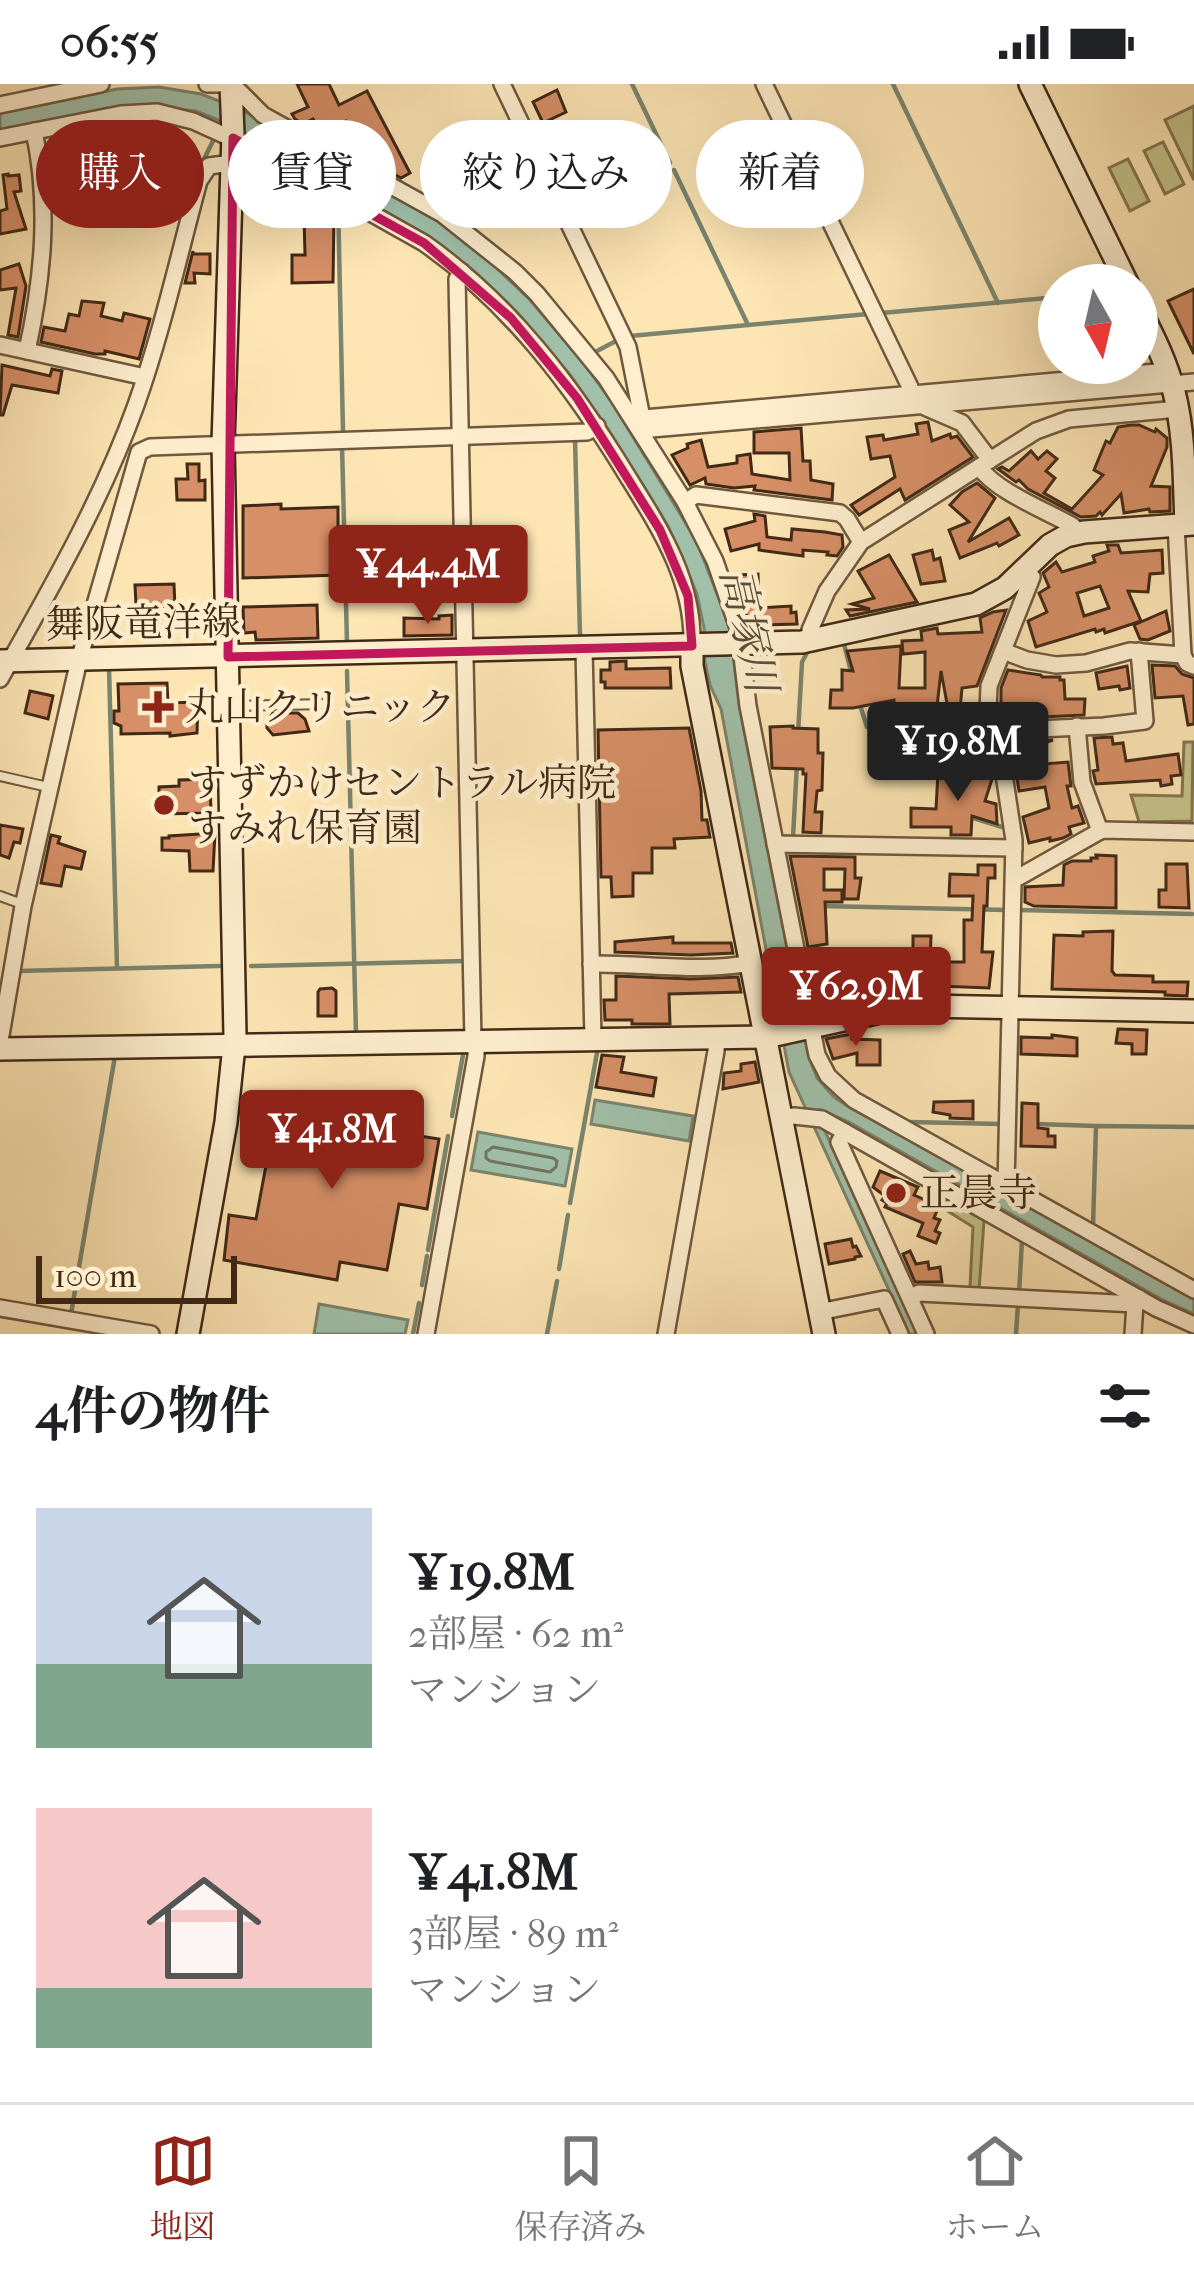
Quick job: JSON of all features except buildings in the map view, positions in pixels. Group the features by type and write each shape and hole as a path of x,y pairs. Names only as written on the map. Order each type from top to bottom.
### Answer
{"street":[{"path":"0,105 24,92 101,84"},
{"path":"207,84 229,88 263,115 442,214 492,251 537,294 638,422 715,560 739,631 737,645 810,1028 822,1066 844,1093 1194,1290"},
{"path":"502,84 628,347 638,422"},
{"path":"764,84 917,397 962,424 984,464 983,474 1073,526 1075,534"},
{"path":"1030,84 1118,264"},
{"path":"229,88 232,120"},
{"path":"0,138 121,114 158,112 228,134"},
{"path":"27,351 40,292 45,215 34,131"},
{"path":"3,667 85,522 123,439 199,181 209,166 228,164"},
{"path":"396,227 463,272 511,317 597,427 672,551 693,622 697,646 692,666 751,963 793,1118 822,1323 884,1299 900,1334"},
{"path":"188,1334 226,1122 234,1046 223,444 230,228"},
{"path":"426,1334 476,1056 457,279 463,272"},
{"path":"1003,652 1056,665 1139,651 1188,661 1178,379 1158,342"},
{"path":"0,345 145,376"},
{"path":"638,422 1178,379"},
{"path":"812,640 811,630 826,591 861,542 1036,431 1069,419 1178,409"},
{"path":"597,427 587,433 150,447 139,452 79,660 23,904 0,1045 234,1046 772,1036 911,1006 1194,1011"},
{"path":"685,502 696,495 840,513 861,542"},
{"name":"舞阪竜洋線","path":"3,667 79,660 812,640 966,608 996,594 1050,544 1075,534 1185,524"},
{"path":"1006,1186 1014,848 1000,748 986,704 1032,577 1024,570"},
{"path":"584,649 593,1039"},
{"path":"995,731 1145,721 1139,651"},
{"path":"1077,726 1082,782 1100,831"},
{"path":"1013,877 1019,878 1100,831 1194,832"},
{"path":"775,844 1014,848"},
{"path":"591,964 651,968 751,963"},
{"path":"667,1334 717,1036"},
{"path":"793,1118 826,1121 1137,1301 1194,1325"},
{"path":"845,1132 839,1142 926,1334"},
{"path":"910,1297 919,1293 1137,1301"},
{"path":"1133,1334 1137,1301"},
{"path":"0,1307 151,1334"}],"lane":[{"path":"229,706 327,704"},
{"path":"0,776 49,788"},
{"path":"0,896 23,904"}],"highlighted area":[{"path":"233,138 424,243 511,318 577,398 660,530 688,596 692,646 228,657"}],"shaded area":[{"path":"1194,106 1194,180 1165,120"},
{"path":"1163,142 1184,184 1165,194 1144,151"},
{"path":"1128,159 1149,201 1130,211 1109,168"},
{"path":"1184,742 1193,742 1192,821 1139,822 1131,795 1182,796"},
{"path":"947,1200 984,1221 979,1291 970,1287 973,1227 946,1210"}],"water":[{"path":"159,87 201,94 259,120 228,120 228,124 196,111 139,105 36,120 36,124 0,131 0,113 117,89"},
{"path":"396,197 420,211 420,228 447,228 530,300 611,401 696,540 730,627 739,705 808,1055 817,1078 844,1104 1194,1299 1194,1314 821,1110 824,1129 918,1334 909,1334 789,1072 721,709 705,662 697,594 668,526 571,376 517,312 428,237 396,219"},
{"path":"595,1100 693,1116 689,1141 591,1124"},
{"path":"478,1132 572,1149 565,1186 471,1170"},
{"path":"319,1304 408,1320 405,1334 314,1334"}],"waterway":[{"path":"632,84 649,120"},
{"path":"893,84 998,303"},
{"path":"204,159 216,135"},
{"path":"674,170 748,325"},
{"path":"339,228 343,431"},
{"path":"881,313 1038,299"},
{"path":"630,336 868,314"},
{"path":"595,352 618,340"},
{"path":"575,438 580,636"},
{"path":"342,445 347,643"},
{"path":"844,644 852,676"},
{"name":"高塚川","path":"798,734 802,662 808,651"},
{"path":"109,668 117,968"},
{"path":"347,671 356,1034"},
{"path":"860,705 867,727"},
{"path":"881,734 963,774"},
{"path":"793,837 797,763"},
{"path":"967,816 1002,827"},
{"path":"821,906 1007,910"},
{"path":"1019,910 1192,914"},
{"path":"251,966 465,961"},
{"path":"17,971 219,966"},
{"path":"570,1203 597,1053"},
{"path":"452,1116 463,1055"},
{"path":"71,1314 115,1056"},
{"path":"909,1122 1002,1124"},
{"path":"1036,1124 1096,1126"},
{"path":"1093,1226 1096,1126 1194,1127"},
{"path":"428,1250 448,1136"},
{"path":"559,1269 568,1215"},
{"path":"1019,1294 1022,1240"},
{"path":"422,1285 427,1256"},
{"path":"547,1334 557,1281"},
{"path":"413,1334 419,1303"},
{"path":"1016,1334 1018,1304"}],"place":[{"name":"丸山クリニック","path":"158,707"},
{"name":"すずかけセントラル病院 すみれ保育園","path":"164,805"},
{"name":"正晨寺","path":"896,1193"}]}
